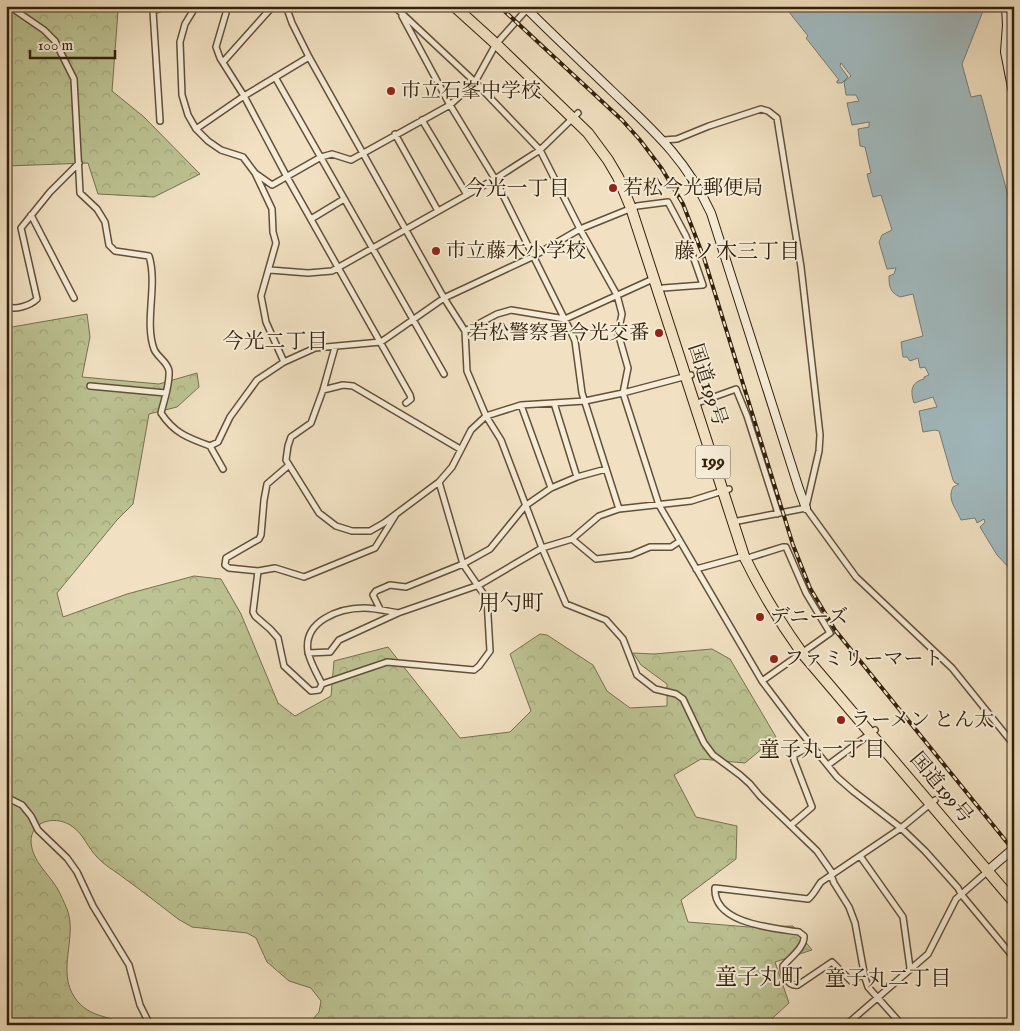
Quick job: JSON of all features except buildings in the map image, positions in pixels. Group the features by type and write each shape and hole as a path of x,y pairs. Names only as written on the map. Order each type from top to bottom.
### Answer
{"highway":[{"name":"国道199号","path":"454,6 498,42"},
{"name":"国道199号","path":"463,6 576,116 593,128 614,157 624,174 688,376 749,556 777,609 804,651 990,869 1014,902"},
{"name":"国道199号","path":"656,278 663,288 688,376 700,402 726,490 749,556"},
{"name":"国道199号","path":"990,869 1014,893"}],"street":[{"path":"9,6 44,30 55,41 74,78 80,193 97,209 105,222 109,245 115,250 149,256 153,269 151,335 154,350 169,368 161,413 169,425 184,436 210,446 223,469"},
{"path":"160,121 153,11 166,6"},
{"path":"196,6 185,24 180,42 182,95 188,115 196,129 221,150 243,157 255,173 272,209 273,232 276,243 270,270 261,296 266,322 284,362"},
{"path":"228,6 216,47 410,395 411,399 406,404"},
{"path":"223,62 273,6"},
{"path":"286,6 292,23 309,57 444,298 465,331 467,371 486,416 501,440 525,506 566,604 606,620 623,639 636,675 656,689 676,694 683,699 704,743 713,755 740,775 817,852 832,874 834,883 849,906 855,923 868,987 902,1025"},
{"path":"394,6 475,82 540,150 616,295 622,314 618,333 628,368 623,393 659,505 762,681 837,777 901,828 926,851 1014,958"},
{"path":"1006,6 1005,52 1014,98"},
{"path":"255,173 272,185 321,157 332,154 351,160 450,104 475,82 498,42 526,8 664,140 690,173 711,213 798,489 806,508 856,577 952,668 1014,745"},
{"path":"399,11 450,104 495,179 575,341 582,393 619,509"},
{"path":"196,129 244,96 309,57"},
{"path":"275,77 444,374"},
{"path":"664,140 677,139 761,109 768,111 777,118 790,209 801,267 820,436 819,450 806,508"},
{"path":"270,270 315,273 332,271 495,179 540,150 576,116"},
{"path":"422,120 467,195"},
{"path":"395,134 438,211"},
{"path":"6,305 13,309 34,302 37,299 21,228 50,192 79,163"},
{"path":"311,218 344,199"},
{"path":"210,446 218,442 230,416 257,380 284,362 315,348 381,342 444,298 532,257 580,229 634,207 668,202 686,236 703,285 663,288"},
{"path":"31,215 74,298"},
{"path":"465,331 497,314 511,310 565,319 656,278"},
{"path":"336,347 323,390 310,423 292,437 288,446 286,460 319,513 336,526 352,531 370,531 397,514 439,482 452,467 471,430 486,416 521,406 585,401 688,376"},
{"path":"323,390 343,385 353,386 460,449"},
{"path":"90,386 166,393"},
{"path":"700,402 736,389 747,416 777,514"},
{"path":"554,403 577,477"},
{"path":"521,406 551,488"},
{"path":"288,466 267,484 259,539 226,558 224,561 225,565 229,568 258,571 275,568 304,577 375,548 397,514"},
{"path":"380,609 373,595 376,591 390,585 406,587 463,564 490,549 525,506 551,488 577,477 606,469"},
{"path":"258,571 254,616 270,628 278,638 284,666 311,691 319,690 322,684 387,662 474,670 490,651 487,599 463,564 439,482"},
{"path":"308,654 330,652 339,640 398,613 478,585 542,548 572,539 599,516 619,509 691,500 726,490"},
{"path":"738,521 806,508"},
{"path":"572,539 596,559 631,555 650,547 671,547 680,541"},
{"path":"696,569 786,547 806,593 830,633 762,681"},
{"path":"322,684 308,654 309,636 314,626 342,610 380,609 398,613"},
{"path":"828,765 873,732"},
{"path":"790,825 812,807 794,760 794,755 811,746"},
{"path":"6,797 22,805 31,816 38,830 67,858 77,872 93,906 129,965 140,1005 150,1025"},
{"path":"864,972 852,982 832,962 794,986 784,976 782,966 800,948 804,942 804,936 799,932 741,921 721,906 715,894 715,888 808,899 821,882 901,828 933,802"},
{"path":"848,1024 931,951 956,899 1014,848"},
{"path":"860,856 903,916 910,968"}],"green space":[{"path":"6,6 136,6 118,11 112,91 144,117 200,174 154,197 98,194 88,163 6,166"},
{"path":"87,314 90,337 82,377 159,384 197,373 199,387 177,407 149,414 133,504 117,520 57,593 63,617 127,594 194,576 221,579 241,614 278,703 295,716 331,696 334,661 388,647 460,738 510,732 531,711 510,654 540,634 547,635 593,665 607,691 630,708 667,706 667,684 641,665 633,653 654,654 712,649 730,659 776,737 745,763 701,759 674,775 696,817 737,826 736,859 681,900 688,922 749,927 793,926 812,950 775,962 789,1003 765,1025 308,1025 319,1012 321,1001 311,988 289,981 267,962 256,938 247,933 192,927 178,919 103,863 80,833 73,827 67,823 53,820 40,824 35,829 31,843 38,862 57,888 70,920 67,977 70,988 75,998 86,1009 127,1025 6,1025 6,328"}],"water":[{"path":"786,6 985,6 962,64 971,97 981,95 1014,218 1014,573 997,555 980,527 985,522 984,519 977,523 975,518 961,520 951,496 953,487 959,484 953,480 939,431 923,432 919,411 937,407 933,397 914,403 912,391 914,385 929,375 925,367 920,368 918,358 910,361 907,357 903,357 901,342 923,336 913,294 900,297 892,291 890,286 889,276 894,274 896,268 887,269 879,242 882,235 892,230 881,195 873,197 867,174 871,173 865,147 860,146 858,129 869,127 869,122 852,125 847,103 859,101 856,95 846,95 844,82 851,76 841,63 840,66 848,77 842,83 837,83 839,80 806,38 808,36"}],"waterway":[{"path":"1014,18 1014,47"},
{"path":"813,649 835,633"}],"railway":[{"path":"499,6 622,120 662,169 683,204 704,258 793,545 810,588 835,630 1014,851"}],"place":[{"name":"市立石峯中学校","path":"391,91"},
{"name":"若松今光郵便局","path":"613,188"},
{"name":"市立藤木小学校","path":"436,251"},
{"name":"若松警察署今光交番","path":"659,333"},
{"name":"デニーズ","path":"760,617"},
{"name":"ファミリーマート","path":"774,659"},
{"name":"ラーメン とん太","path":"841,720"}],"district":[{"name":"今光一丁目","path":"517,189"},
{"name":"藤ノ木三丁目","path":"737,252"},
{"name":"今光二丁目","path":"275,342"},
{"name":"用勺町","path":"511,604"},
{"name":"童子丸一丁目","path":"822,750"},
{"name":"童子丸町","path":"759,978"},
{"name":"童子丸二丁目","path":"888,979"}]}
